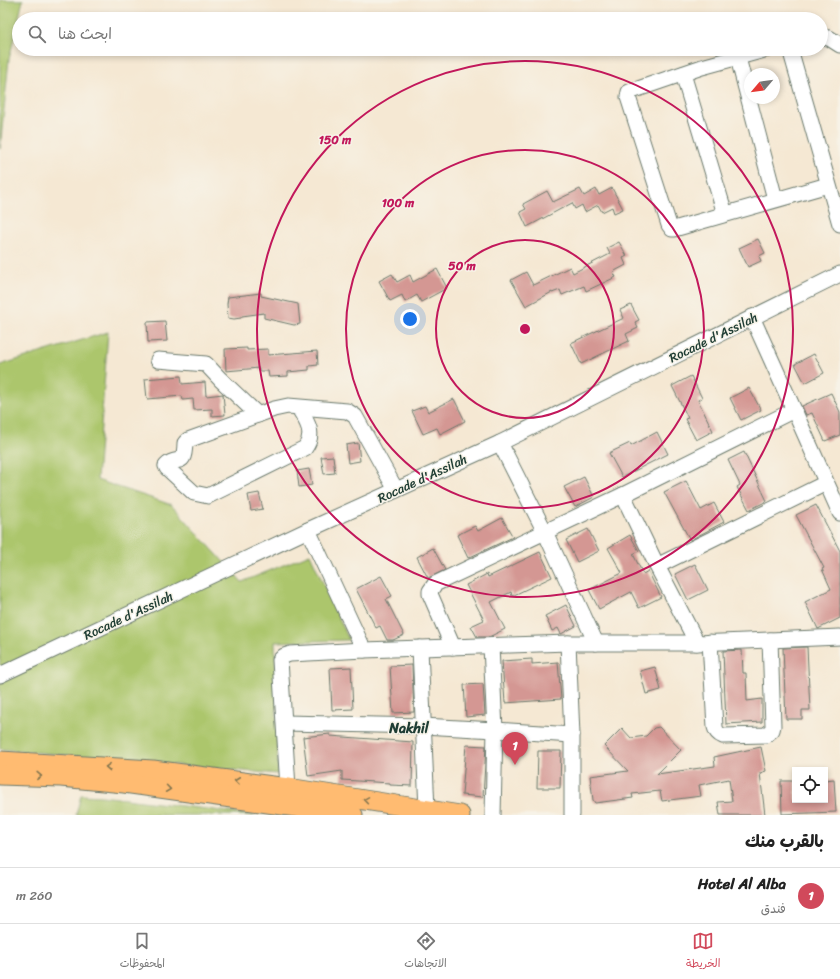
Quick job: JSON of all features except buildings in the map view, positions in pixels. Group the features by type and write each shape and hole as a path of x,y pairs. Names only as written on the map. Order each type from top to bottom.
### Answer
{"main road":[{"path":"0,761 153,770 286,803 427,810 460,815"},
{"path":"0,775 61,777 124,783 286,803 352,815"}],"street":[{"path":"828,38 840,45"},
{"path":"745,56 630,91 628,97 671,227 674,229 828,185"},
{"path":"792,56 840,224"},
{"path":"738,58 775,200"},
{"path":"683,74 725,214"},
{"name":"Rocade d'Assilah","path":"0,675 308,530 500,443 840,274"},
{"path":"752,317 840,513"},
{"path":"158,360 206,364 258,415"},
{"path":"298,407 309,425 311,436 309,443 305,448 208,496 194,493 166,466 185,456 185,443 188,440 280,407 298,407 350,412 355,416 396,490"},
{"path":"453,647 431,598 430,591 435,584 623,495 794,410"},
{"path":"500,443 545,532 596,643"},
{"path":"657,566 826,483"},
{"path":"623,495 657,566 703,642 715,727 716,731 723,736 766,735 772,730 770,640"},
{"path":"308,530 364,650"},
{"path":"286,803 285,723 279,662 282,657 290,654 568,643 703,642 840,637"},
{"path":"568,643 572,735 572,815"},
{"path":"491,646 495,730 492,815"},
{"path":"420,648 427,810"},
{"path":"285,723 423,726 572,735"}],"green space":[{"path":"0,0 23,0 20,12 12,12 12,46 9,59 0,149"},
{"path":"108,332 97,480 172,505 242,582 310,554 349,640 275,642 278,774 0,749 0,365"},
{"path":"81,795 102,796 254,815 76,815"}],"place":[{"name":"Hotel Al Alba","path":"515,765"}],"district":[{"name":"Nakhil","path":"409,728"}]}
